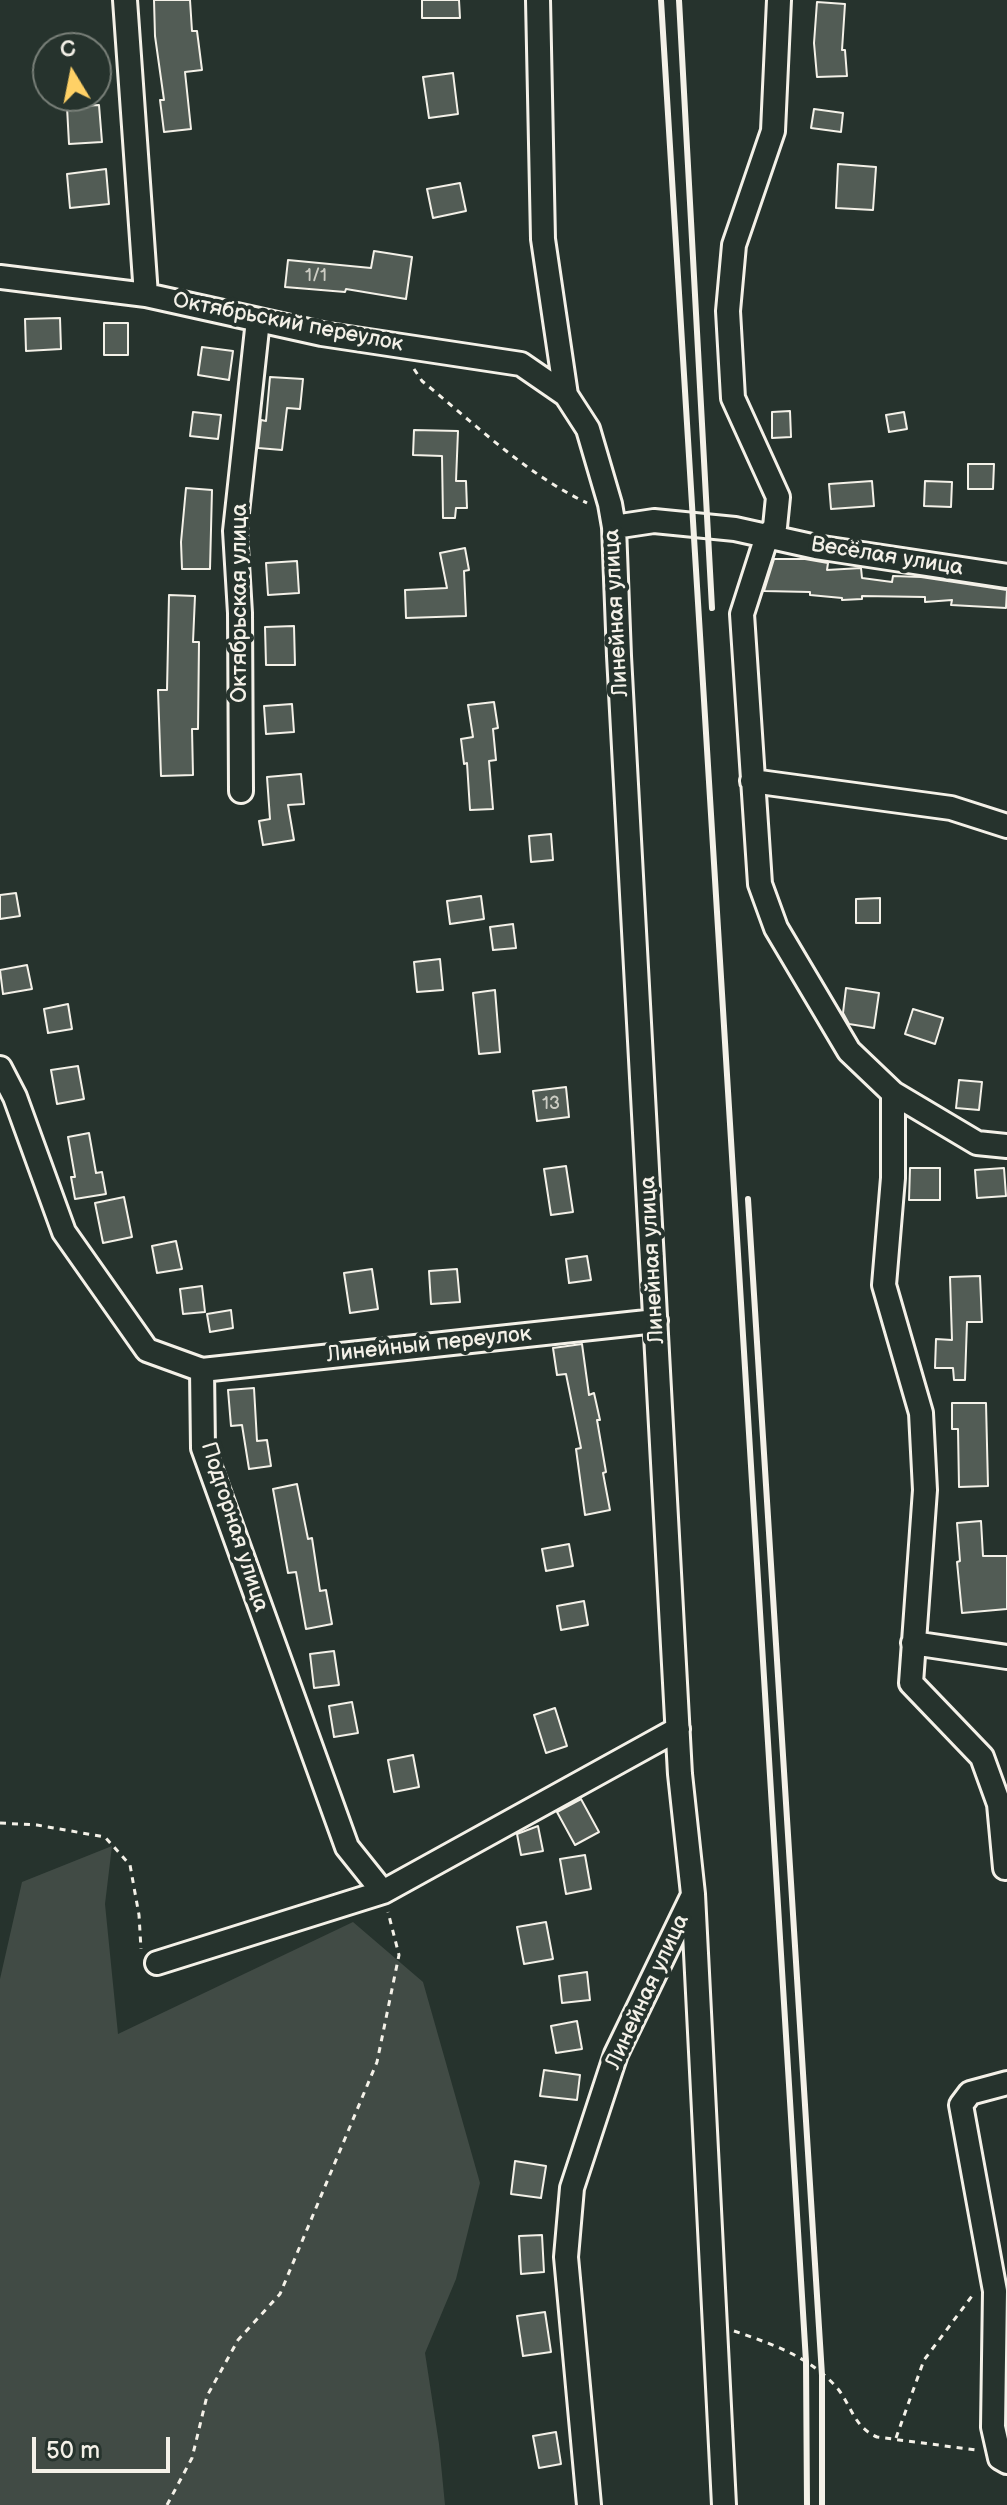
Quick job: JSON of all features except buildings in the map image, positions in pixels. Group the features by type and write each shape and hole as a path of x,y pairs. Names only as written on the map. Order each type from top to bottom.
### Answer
{"street":[{"path":"125,0 146,295"},
{"name":"Линейная улица","path":"538,0 543,239 566,395 588,429 613,520 680,1774 693,1894 616,2054 572,2188 566,2257 589,2505"},
{"path":"779,0 773,131 734,245 728,311 733,398 778,497 775,527 767,536 742,614 760,884 776,928 849,1051 893,1093 977,1143 1007,1146"},
{"name":"Октябрьский переулок","path":"0,277 146,295 322,334 521,364 566,395"},
{"name":"Октябрьская улица","path":"241,791 240,613 235,531 258,320"},
{"name":"Весёлая улица","path":"613,520 735,529 816,547 1007,576"},
{"path":"752,781 951,808 1007,826"},
{"path":"0,1068 15,1097 64,1232 147,1350 202,1370"},
{"path":"893,1093 893,1178 884,1285 921,1413 925,1490 911,1683 982,1757 999,1804 1005,1868"},
{"name":"Линейный переулок","path":"202,1370 656,1321"},
{"name":"Подгорная улица","path":"202,1370 203,1448 347,1847 383,1892"},
{"path":"913,1643 1007,1657"},
{"path":"157,1963 383,1892 678,1729"},
{"path":"693,1894 724,2505"},
{"path":"1002,2456 993,2427 995,2291 961,2105 970,2093 1007,2083"}],"path":[{"path":"399,346 422,381 556,488 613,520"},
{"path":"0,1823 37,1825 105,1837 130,1865 139,1915 141,1952 157,1963"},
{"path":"167,2505 192,2458 207,2396 238,2340 280,2294 377,2062 399,1955 383,1892"},
{"path":"896,2438 924,2360 991,2271"},
{"path":"716,2324 779,2347 806,2361 838,2390 864,2431 877,2437 926,2441 1002,2456"}],"shaded area":[{"path":"112,1846 105,1904 118,2034 353,1922 423,1982 480,2183 456,2279 425,2353 445,2505 0,2505 0,1979 22,1882"}],"railway":[{"path":"661,0 806,2361 807,2505"},
{"path":"679,0 712,608"},
{"path":"748,1199 822,2375 822,2505"}]}
